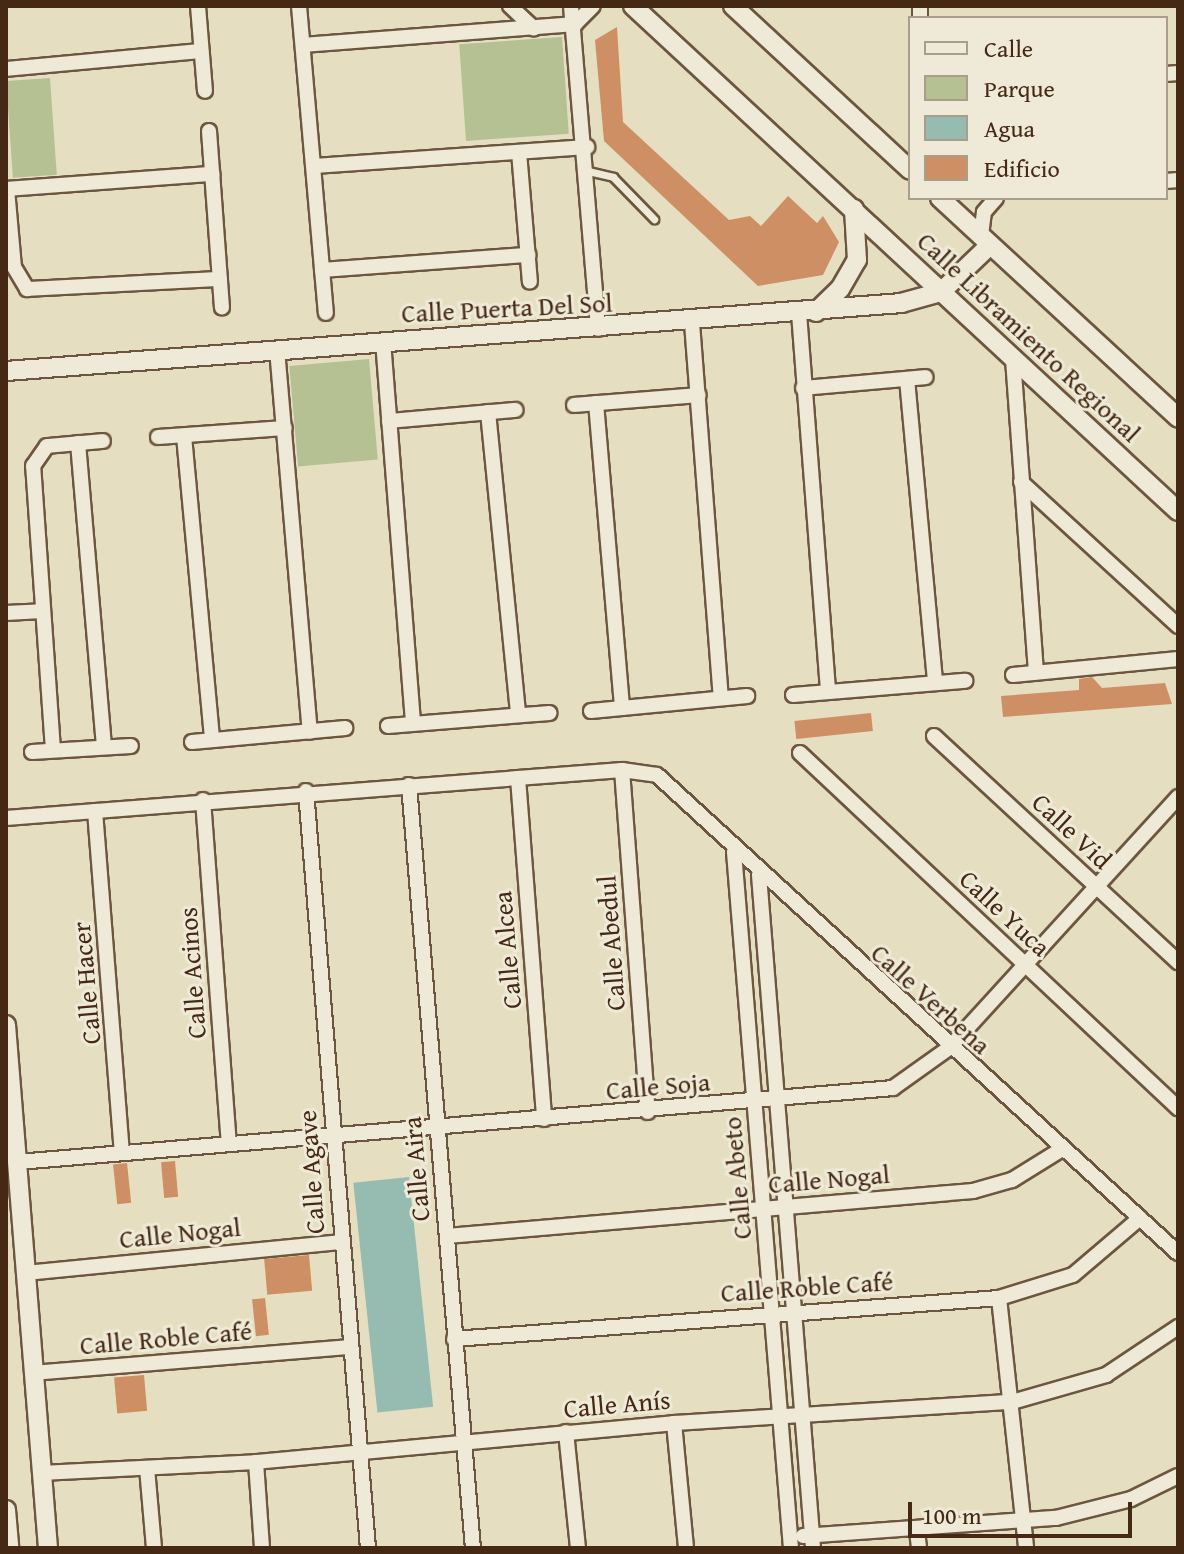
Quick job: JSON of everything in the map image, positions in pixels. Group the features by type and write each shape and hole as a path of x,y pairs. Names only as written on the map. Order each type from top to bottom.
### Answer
{"street":[{"path":"198,6 205,91"},
{"path":"299,6 326,313"},
{"path":"510,6 534,28"},
{"path":"571,6 587,147 598,329"},
{"path":"303,45 575,24 593,6"},
{"name":"Calle Libramiento Regional","path":"633,6 1178,511"},
{"path":"733,6 908,168"},
{"path":"6,69 201,51"},
{"path":"209,131 222,308"},
{"path":"314,166 587,147"},
{"path":"519,152 530,282"},
{"path":"212,174 7,189 14,267 27,289 220,279"},
{"name":"Calle Libramiento Regional","path":"942,200 1178,418"},
{"path":"941,292 986,240 984,212 994,200"},
{"path":"828,690 803,388 807,312 840,289 857,260 854,209"},
{"path":"322,270 528,255"},
{"name":"Calle Puerta Del Sol","path":"6,371 383,341 692,323 807,312 941,292"},
{"path":"692,323 721,698"},
{"path":"383,341 413,723"},
{"path":"277,349 310,732"},
{"path":"1013,359 1036,672"},
{"path":"803,388 926,377"},
{"path":"907,379 935,683"},
{"path":"574,405 699,395"},
{"path":"596,403 622,708"},
{"path":"389,421 516,410"},
{"path":"488,412 518,714"},
{"path":"158,437 285,428"},
{"path":"184,436 212,740"},
{"path":"53,750 33,466 42,448 103,441"},
{"path":"78,443 104,747"},
{"path":"1021,482 1178,626"},
{"path":"6,613 42,611"},
{"path":"1013,675 1178,659"},
{"path":"793,695 965,681"},
{"path":"591,711 747,696"},
{"path":"388,726 549,713"},
{"path":"192,742 345,728"},
{"name":"Calle Vid","path":"934,736 1178,962"},
{"path":"32,752 131,746"},
{"name":"Calle Yuca","path":"800,753 1178,1108"},
{"path":"6,818 306,791 622,770"},
{"name":"Calle Verbena","path":"622,770 657,775 759,875 1178,1253"},
{"name":"Calle Abedul","path":"622,770 648,1112"},
{"name":"Calle Alcea","path":"518,778 544,1119"},
{"name":"Calle Aira","path":"409,785 473,1548"},
{"name":"Calle Agave","path":"306,791 340,1242 368,1548"},
{"name":"Calle Acinos","path":"203,800 229,1142"},
{"name":"Calle Soja","path":"18,1162 229,1142 648,1112 893,1088 949,1048 1096,886 1175,808"},
{"name":"Calle Hacer","path":"95,811 122,1152"},
{"name":"Calle Abeto","path":"734,852 791,1542"},
{"name":"Calle Abeto","path":"759,875 773,1099 795,1311 812,1542"},
{"path":"6,1025 48,1548"},
{"name":"Calle Nogal","path":"447,1236 982,1189 1012,1180 1062,1149"},
{"name":"Calle Roble Café","path":"454,1339 999,1298 1073,1275 1140,1218"},
{"name":"Calle Nogal","path":"25,1273 340,1242"},
{"path":"999,1298 1026,1548"},
{"name":"Calle Anís","path":"41,1473 256,1462 674,1423 1012,1402 1106,1375 1178,1327"},
{"name":"Calle Roble Café","path":"33,1373 350,1347"},
{"path":"674,1423 686,1548"},
{"path":"566,1432 578,1548"},
{"path":"256,1462 262,1548"},
{"path":"147,1468 154,1548"},
{"path":"791,1542 1024,1521 1098,1510 1178,1476"},
{"path":"6,1514 9,1548"},
{"path":"917,1531 919,1548"}],"lane":[{"path":"588,171 613,177 654,219"}],"green space":[{"path":"562,37 569,134 466,141 459,44"},
{"path":"50,78 57,175 13,178 6,81"},
{"path":"369,359 378,460 298,467 289,366"}],"water":[{"path":"409,1177 433,1407 377,1413 353,1183"}],"building":[{"path":"617,27 623,122 729,220 750,216 761,226 788,196 817,223 823,216 839,242 823,275 758,286 604,141 595,40"},
{"path":"1092,677 1102,688 1165,683 1172,704 1003,717 1001,696 1079,690 1079,679"},
{"path":"871,713 873,731 796,739 794,721"},
{"path":"175,1161 178,1197 164,1198 161,1162"},
{"path":"127,1163 131,1203 117,1204 113,1164"},
{"path":"309,1255 312,1291 267,1295 264,1259"},
{"path":"265,1298 269,1335 256,1336 252,1299"},
{"path":"144,1375 147,1411 117,1413 114,1378"}]}
